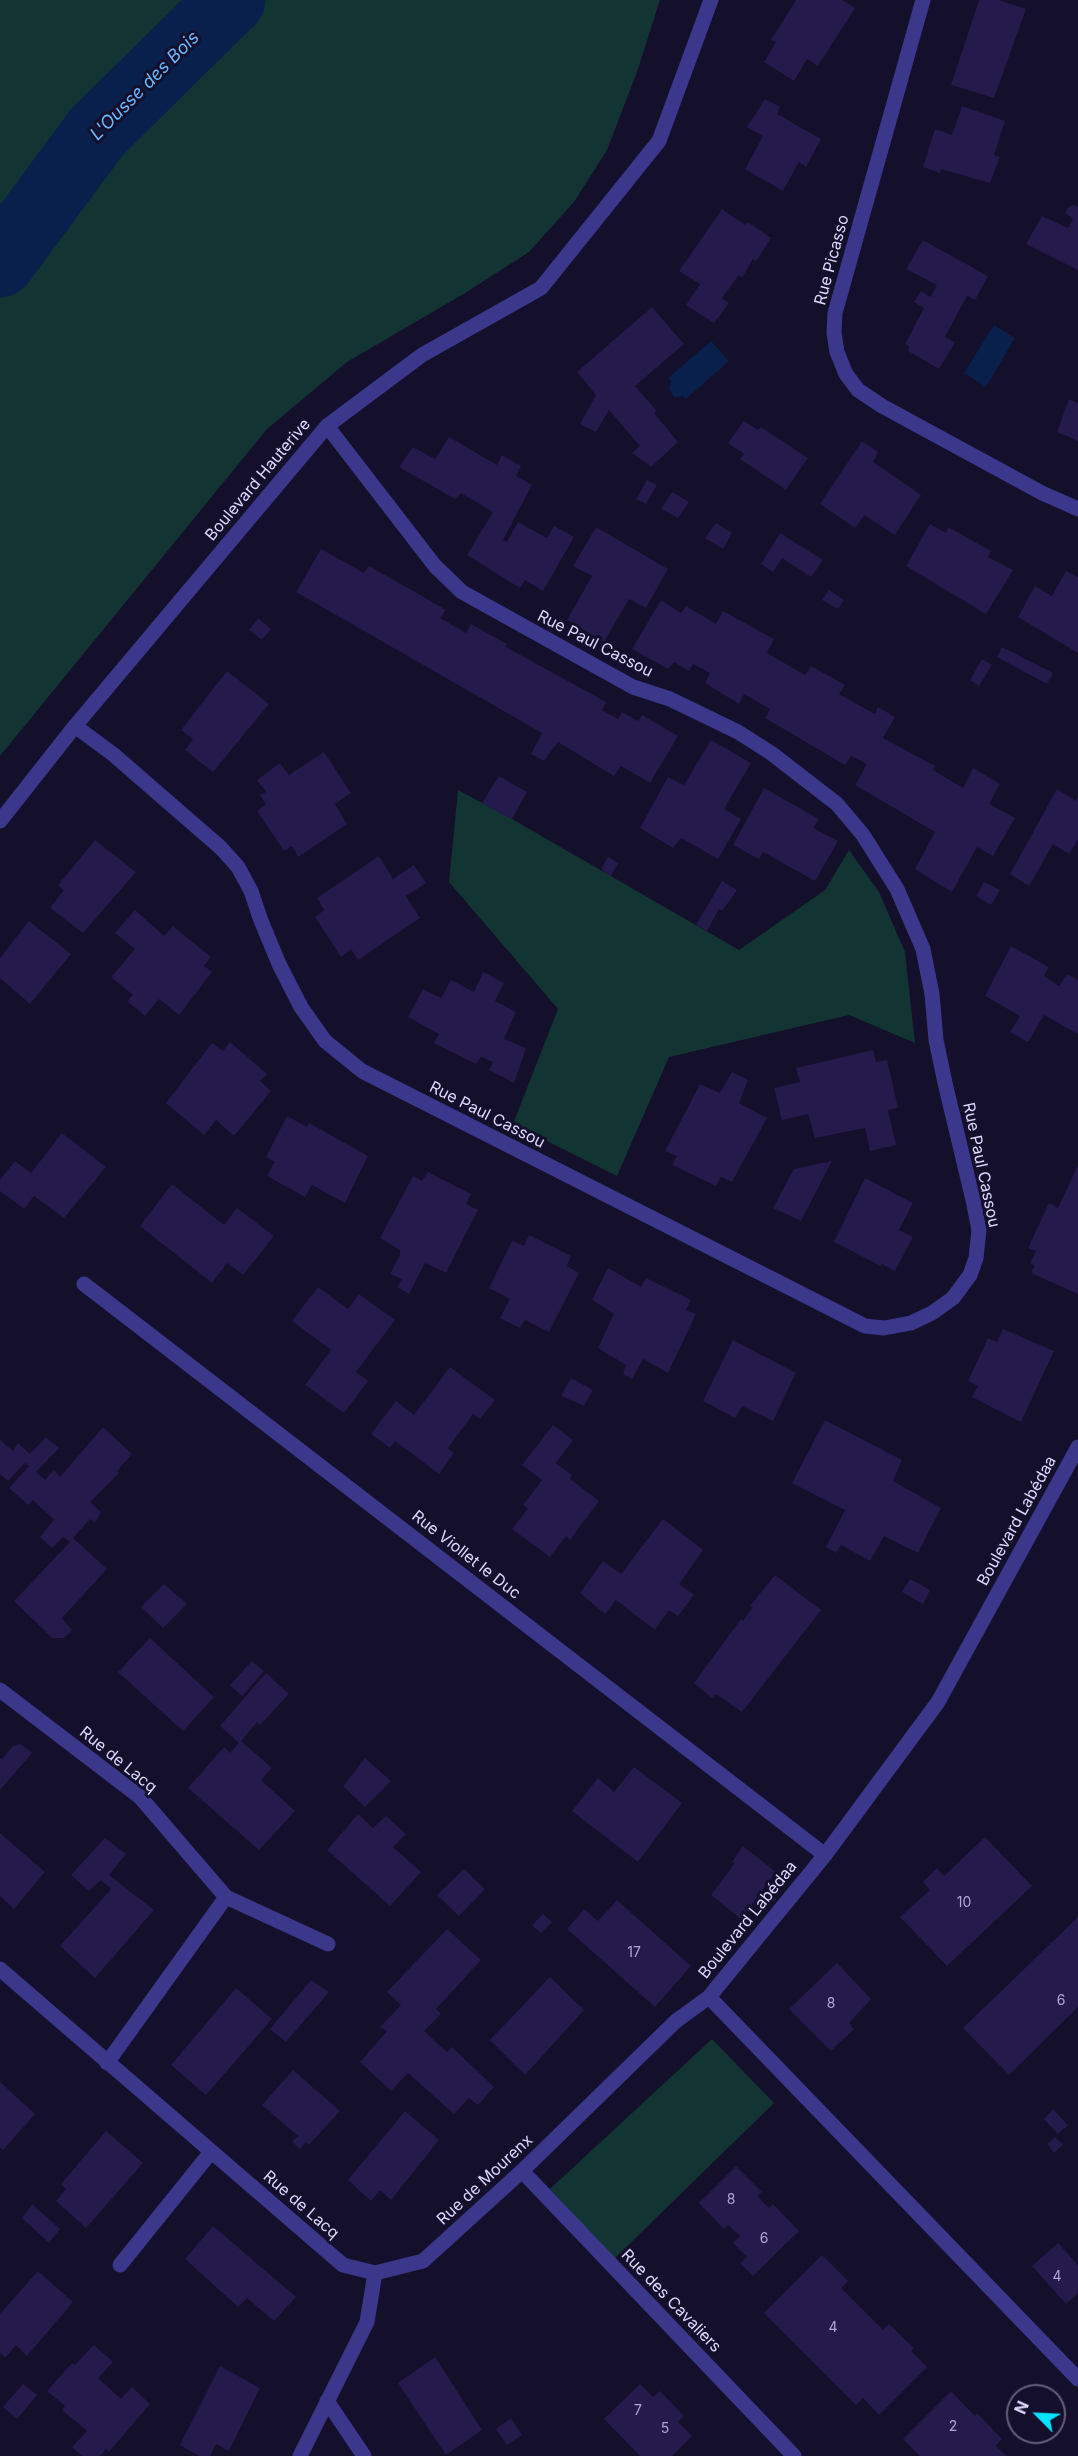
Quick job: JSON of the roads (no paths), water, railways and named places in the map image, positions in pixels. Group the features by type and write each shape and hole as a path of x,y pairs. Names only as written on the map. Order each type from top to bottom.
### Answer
{"street":[{"name":"Boulevard Hauterive","path":"0,821 75,726 327,426 422,355 542,288 659,141 711,0"},
{"name":"Rue Picasso","path":"923,0 835,312 834,333 837,352 846,374 858,390 882,406 1042,493 1078,509"},
{"name":"Rue Paul Cassou","path":"75,726 114,755 221,848 238,867 251,891 279,964 301,1007 326,1041 362,1071 865,1326 884,1328 911,1323 932,1313 953,1298 970,1275 976,1258 979,1230 940,1062 932,994 923,949 897,890 863,834 837,804 771,753 738,732 670,699 633,687 462,592 435,566 327,426"},
{"name":"Rue Viollet le Duc","path":"84,1284 825,1855"},
{"name":"Boulevard Labédaa","path":"1078,1447 938,1702 825,1855 709,1997 1078,2379"},
{"name":"Rue de Lacq","path":"0,1690 140,1797 226,1897 328,1944"},
{"path":"107,2062 226,1897"},
{"name":"Rue de Lacq","path":"0,1969 343,2265 375,2273"},
{"name":"Rue de Mourenx","path":"375,2273 423,2261 522,2171 676,2021 709,1997"},
{"path":"120,2265 211,2152"},
{"name":"Rue des Cavaliers","path":"522,2171 794,2456"},
{"path":"300,2456 367,2322 375,2273"},
{"path":"327,2401 364,2456"}],"water":[{"path":"994,325 1015,338 986,387 964,373"},
{"path":"711,341 729,361 686,399 683,396 674,397 669,389 671,381 668,378"}],"waterway":[{"name":"L'Ousse des Bois","path":"0,263 97,132 231,0"}]}
